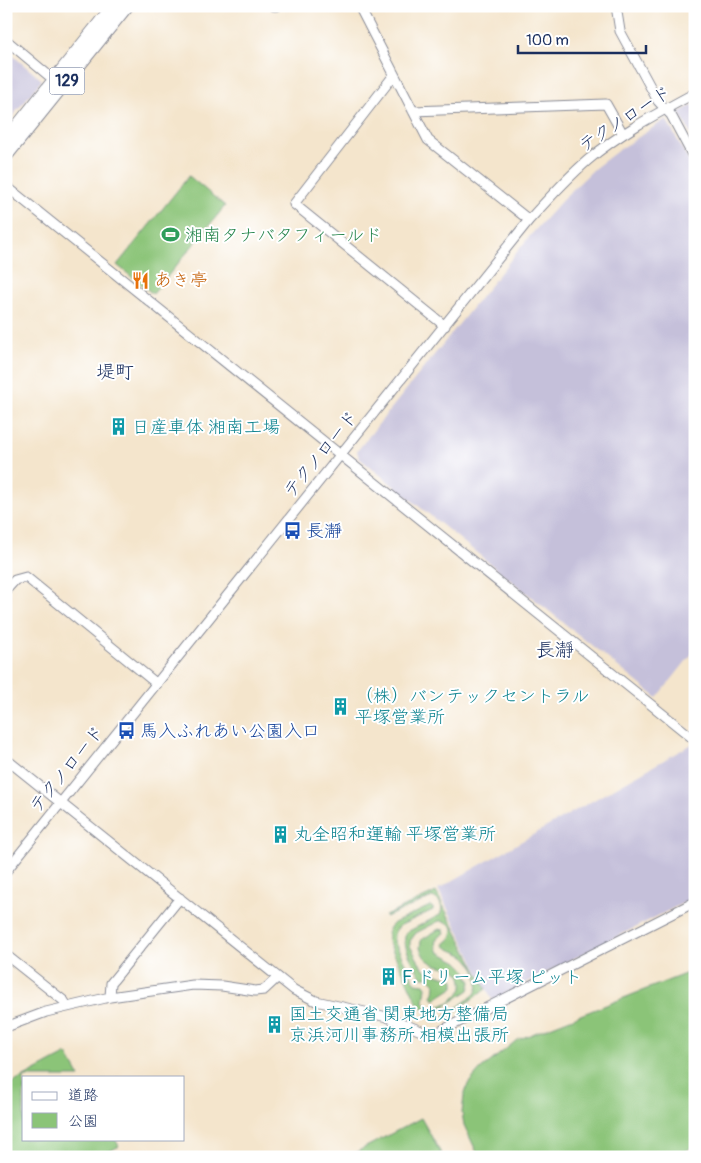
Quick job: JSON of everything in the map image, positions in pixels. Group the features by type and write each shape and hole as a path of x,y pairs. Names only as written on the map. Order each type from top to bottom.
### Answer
{"highway":[{"name":"129","path":"6,140 113,6"},
{"name":"129","path":"6,156 127,6"}],"street":[{"path":"359,6 428,140 529,220"},
{"path":"616,6 620,31 658,101 671,115 695,160"},
{"path":"6,40 54,80"},
{"path":"394,76 294,204 445,326"},
{"name":"テクノロード","path":"6,871 529,220 557,189 588,160 624,134 695,93"},
{"path":"413,111 606,104 624,134"},
{"path":"6,186 695,740"},
{"path":"6,590 15,580 26,577 157,684"},
{"path":"6,759 294,990 316,1000 387,1017 433,1035 695,902"},
{"path":"110,997 111,983 180,898"},
{"path":"6,955 64,1001 67,1006"},
{"path":"6,1027 67,1006 110,997 193,985 222,986 255,991 264,990 278,977"}],"shaded area":[{"path":"6,50 42,80 6,124"},
{"path":"695,104 695,142 679,112"},
{"path":"666,119 695,172 695,650 657,698 359,458 357,451 529,237 566,196 595,168"},
{"path":"692,744 695,746 695,897 492,1000 438,889"}],"green space":[{"name":"湘南タナバタフィールド","path":"189,176 225,206 153,294 117,265"},
{"path":"436,892 486,989 450,1015 438,1019 445,1016 477,991 476,974 471,962 463,955 445,946 444,944 452,937 453,928 444,921 439,921 416,933 410,941 410,946 422,967 429,972 454,980 454,987 434,1000 432,996 435,984 428,977 422,977 419,974 406,947 405,937 407,932 440,915 442,909 440,904 432,897 385,916"},
{"path":"430,906 433,910 401,925 396,930 394,936 394,941 413,979 416,983 424,984 426,987 424,1002 430,1007 444,1005 457,995 462,988 460,974 429,961 424,957 420,948 421,940 439,929 444,930 445,933 437,941 439,952 458,962 464,968 471,982 469,990 442,1008 429,1011 418,1004 388,941 388,936 389,929 394,923"},
{"path":"695,970 695,1145 677,1157 479,1157 464,1125 462,1113 468,1084 480,1070 517,1040"},
{"path":"67,1054 79,1076 26,1076"},
{"path":"22,1078 22,1140 116,1140 119,1146 100,1157 6,1157 6,1086"},
{"path":"421,1118 443,1157 347,1157"}],"place":[{"name":"湘南タナバタフィールド","path":"171,235"},
{"name":"あき亭","path":"140,280"},
{"name":"日産車体 湘南工場","path":"118,427"},
{"name":"長瀞","path":"292,531"},
{"name":"（株）バンテックセントラル 平塚営業所","path":"341,706"},
{"name":"馬入ふれあい公園入口","path":"126,731"},
{"name":"丸全昭和運輸 平塚営業所","path":"280,834"},
{"name":"F.ドリーム平塚 ピット","path":"388,977"},
{"name":"国土交通省 関東地方整備局 京浜河川事務所 相模出張所","path":"275,1024"}],"district":[{"name":"堤町","path":"115,372"},
{"name":"長瀞","path":"555,650"}]}
